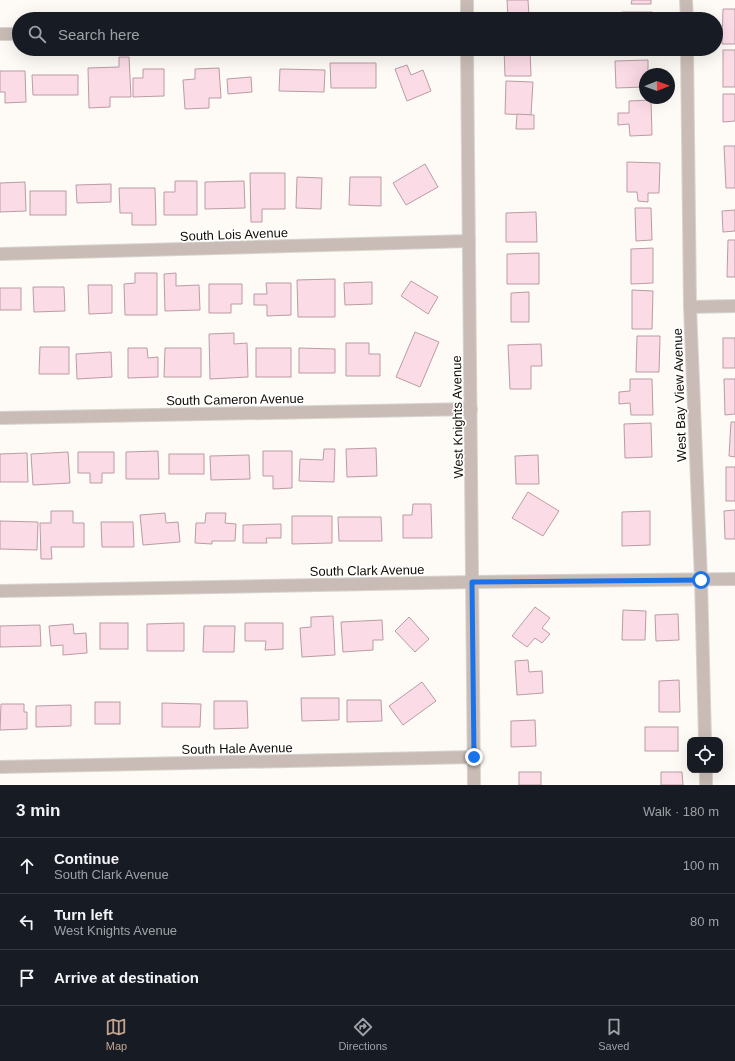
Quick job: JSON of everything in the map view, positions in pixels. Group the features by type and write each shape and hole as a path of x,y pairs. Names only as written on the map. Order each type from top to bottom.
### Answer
{"street":[{"path":"467,0 467,12"},
{"path":"686,0 687,12"},
{"path":"0,34 12,34"},
{"name":"West Knights Avenue","path":"467,56 474,785"},
{"name":"West Bay View Avenue","path":"687,56 690,307 701,580 705,737"},
{"name":"South Lois Avenue","path":"0,254 469,241"},
{"path":"690,307 735,306"},
{"name":"South Cameron Avenue","path":"0,418 471,409"},
{"name":"South Clark Avenue","path":"0,591 472,582 735,579"},
{"name":"South Hale Avenue","path":"0,767 474,757"},
{"path":"706,773 706,785"}],"building":[{"path":"507,0 528,0 529,12 508,12"},
{"path":"632,0 651,0 651,4 631,4"},
{"path":"723,9 735,9 735,44 723,44"},
{"path":"723,50 735,50 735,87 723,87"},
{"path":"504,56 530,56 531,76 505,76"},
{"path":"119,57 129,57 131,97 110,97 110,107 89,108 88,68 119,67"},
{"path":"648,60 648,68 639,68 639,87 616,88 615,61"},
{"path":"330,63 376,63 376,88 331,88"},
{"path":"407,65 411,75 423,70 431,91 407,101 395,69"},
{"path":"219,68 221,98 209,98 209,108 185,109 183,80 195,79 195,69"},
{"path":"143,69 164,69 164,96 133,97 133,78 143,78"},
{"path":"280,69 325,70 324,92 279,91"},
{"path":"0,71 25,71 26,102 5,103 5,92 0,92"},
{"path":"32,75 78,75 78,95 33,95"},
{"path":"251,77 252,92 228,94 227,79"},
{"path":"506,81 533,82 531,115 505,114"},
{"path":"723,94 735,94 735,121 723,122"},
{"path":"629,101 639,101 639,104 651,104 652,135 630,136 629,124 618,125 618,113 629,113"},
{"path":"517,114 534,115 534,129 516,129"},
{"path":"724,146 735,146 735,188 726,188"},
{"path":"627,162 660,163 659,193 648,193 648,202 638,201 637,192 627,192"},
{"path":"425,164 438,187 406,205 393,183"},
{"path":"250,173 285,173 285,209 262,209 262,222 251,222"},
{"path":"297,177 322,178 321,209 296,208"},
{"path":"350,177 381,177 381,206 349,205"},
{"path":"175,181 197,181 197,215 164,215 164,192 175,192"},
{"path":"244,181 245,208 205,209 205,182"},
{"path":"25,182 26,211 0,212 0,183"},
{"path":"111,184 111,202 77,203 76,185"},
{"path":"119,188 155,188 156,225 132,225 132,213 120,213"},
{"path":"30,191 66,191 66,215 30,215"},
{"path":"635,208 651,208 652,240 636,241"},
{"path":"735,210 735,231 723,232 722,211"},
{"path":"536,212 537,242 506,242 506,213"},
{"path":"728,240 735,240 735,277 727,277"},
{"path":"653,248 653,283 631,284 631,249"},
{"path":"539,253 539,284 507,284 507,254"},
{"path":"135,273 157,273 157,315 125,315 124,284 135,283"},
{"path":"176,273 176,286 199,285 200,310 165,311 164,274"},
{"path":"335,279 335,317 298,317 297,280"},
{"path":"411,281 438,297 428,314 401,296"},
{"path":"372,282 372,304 345,305 344,283"},
{"path":"266,283 291,283 291,315 267,316 267,305 254,305 254,294 267,294"},
{"path":"209,284 242,284 242,304 231,304 231,313 209,313"},
{"path":"88,285 112,285 112,313 89,314"},
{"path":"33,287 64,287 65,311 34,312"},
{"path":"0,288 21,288 21,310 0,310"},
{"path":"632,290 653,291 652,329 632,329"},
{"path":"529,292 529,322 511,322 511,293"},
{"path":"415,332 439,342 420,387 396,377"},
{"path":"234,333 234,344 247,343 248,377 210,379 209,334"},
{"path":"637,336 660,336 659,372 636,372"},
{"path":"723,338 735,338 735,368 723,368"},
{"path":"346,343 369,343 369,354 380,354 380,376 346,376"},
{"path":"541,344 542,366 531,366 531,389 510,389 508,345"},
{"path":"40,347 69,347 69,374 39,374"},
{"path":"128,348 147,348 148,358 158,357 158,377 128,378"},
{"path":"165,348 201,348 201,377 164,377"},
{"path":"256,348 291,348 291,377 256,377"},
{"path":"299,348 335,349 335,373 299,373"},
{"path":"111,352 112,377 77,379 76,354"},
{"path":"630,379 652,379 653,415 631,415 630,403 619,404 619,392 630,391"},
{"path":"724,379 735,379 735,414 725,415"},
{"path":"731,422 735,422 735,457 729,456"},
{"path":"651,423 652,457 625,458 624,424"},
{"path":"376,448 377,476 347,477 346,449"},
{"path":"324,449 335,449 334,482 299,481 300,459 323,460"},
{"path":"158,451 159,479 126,479 126,452"},
{"path":"263,451 292,451 292,488 273,489 273,476 263,476"},
{"path":"68,452 70,483 33,485 31,454"},
{"path":"78,452 114,452 114,473 102,473 102,483 90,483 90,473 78,473"},
{"path":"27,453 28,482 0,482 0,454"},
{"path":"169,454 204,454 204,474 169,474"},
{"path":"249,455 250,479 211,480 210,456"},
{"path":"538,455 539,484 516,484 515,456"},
{"path":"726,467 735,467 735,501 726,501"},
{"path":"528,492 559,511 543,536 512,518"},
{"path":"413,504 431,504 432,538 403,538 403,515 412,515"},
{"path":"735,510 735,539 725,539 724,511"},
{"path":"51,511 73,511 73,523 84,523 84,547 51,547 52,559 41,559 40,523 51,523"},
{"path":"650,511 650,545 622,546 622,512"},
{"path":"165,513 166,523 178,522 180,542 143,545 140,515"},
{"path":"206,513 226,513 225,523 236,524 235,541 212,541 212,544 195,543 196,523 205,523"},
{"path":"292,516 332,516 332,543 292,544"},
{"path":"338,517 381,517 382,541 339,541"},
{"path":"0,521 38,522 37,550 0,549"},
{"path":"101,522 133,522 134,547 102,547"},
{"path":"281,524 281,538 266,538 267,543 243,543 243,525"},
{"path":"535,607 550,618 542,628 550,634 542,643 535,638 527,647 512,636"},
{"path":"623,610 646,611 645,640 622,640"},
{"path":"678,614 679,640 656,641 655,615"},
{"path":"333,616 335,655 302,657 300,628 311,627 311,617"},
{"path":"409,617 429,639 415,652 395,631"},
{"path":"382,620 383,640 373,640 373,650 343,652 341,622"},
{"path":"100,623 128,623 128,649 100,649"},
{"path":"184,623 184,651 147,651 147,624"},
{"path":"245,623 283,623 283,649 265,650 266,641 245,641"},
{"path":"73,624 74,634 86,633 87,653 63,655 63,645 51,646 49,626"},
{"path":"40,625 41,646 0,647 0,626"},
{"path":"204,626 235,626 234,652 203,652"},
{"path":"528,660 529,672 542,671 543,693 517,695 515,661"},
{"path":"679,680 680,712 659,712 659,681"},
{"path":"422,682 436,701 403,725 389,706"},
{"path":"301,698 339,698 339,720 302,721"},
{"path":"347,700 381,700 382,721 347,722"},
{"path":"214,701 247,701 248,728 214,729"},
{"path":"95,702 120,702 120,724 95,724"},
{"path":"162,703 201,704 200,727 162,727"},
{"path":"1,704 24,704 24,712 27,712 27,729 0,730"},
{"path":"71,705 71,726 36,727 36,706"},
{"path":"535,720 536,746 511,747 511,721"},
{"path":"645,727 678,727 678,751 645,751"},
{"path":"519,772 541,772 541,785 519,785"},
{"path":"661,772 682,772 683,785 661,785"}],"route":[{"path":"474,757 472,582 701,580"}]}
